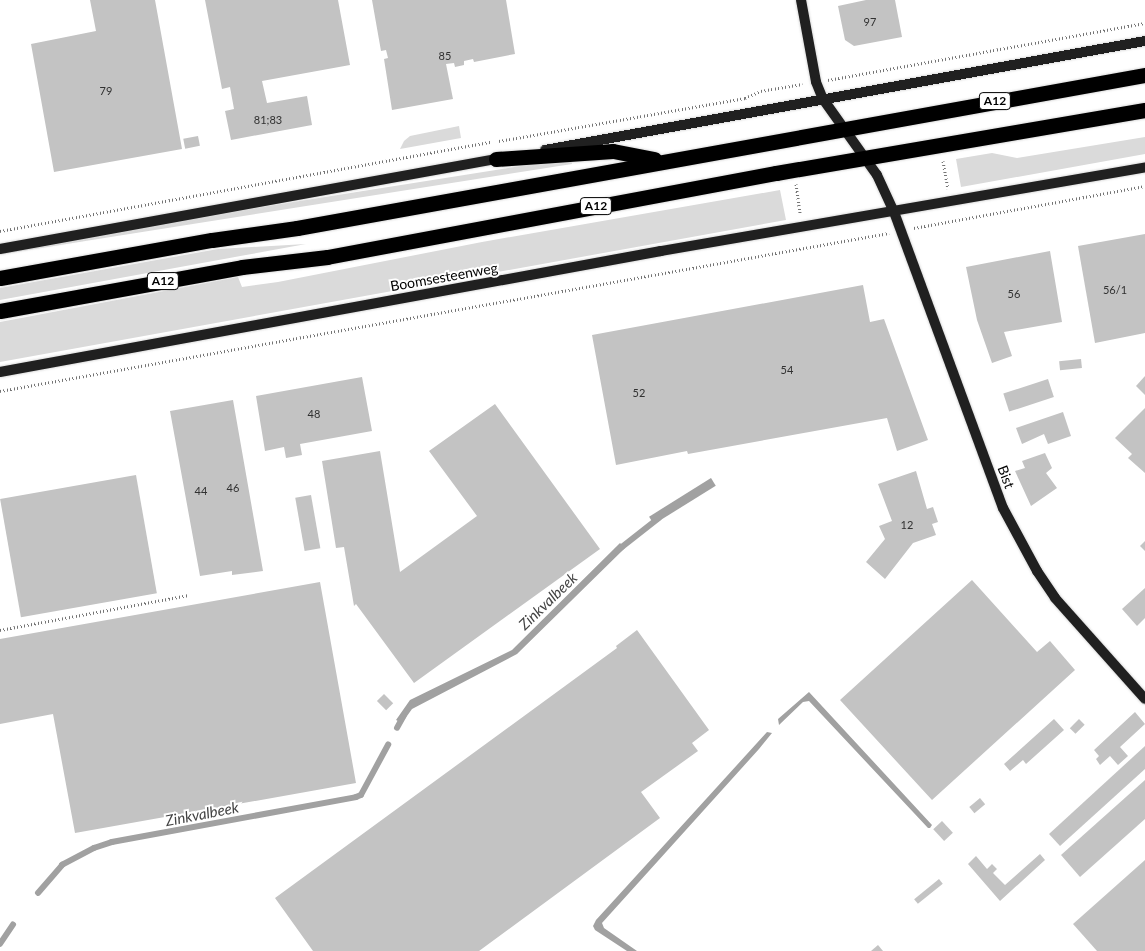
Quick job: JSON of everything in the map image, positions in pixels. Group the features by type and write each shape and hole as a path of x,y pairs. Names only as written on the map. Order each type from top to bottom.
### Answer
{"highway":[{"name":"A12","path":"0,278 212,240 297,228 1145,75"},
{"name":"A12","path":"0,311 242,267 327,257 865,158 1145,110"},
{"path":"1117,115 1145,121"},
{"path":"496,159 613,151 663,161"}],"main road":[{"name":"Bist","path":"801,0 816,82 823,99 877,175 894,212 1003,508 1020,541 1055,598 1145,699"},
{"path":"0,249 1145,41"},
{"name":"Boomsesteenweg","path":"0,372 661,251 1145,167"}],"path":[{"path":"0,231 745,98 761,91 1145,23"},
{"path":"0,391 1145,186"},
{"path":"0,630 189,595"}],"shaded area":[{"path":"459,126 461,138 400,149 404,141 410,136"},
{"path":"1145,137 1145,154 961,187 956,159 992,153 1017,158"},
{"path":"571,158 572,164 0,255 0,248"},
{"path":"780,190 786,220 0,362 0,322 238,277 242,287 278,282 482,242"},
{"path":"306,244 0,300 0,288 218,249"},
{"path":"711,478 716,486 654,524 649,517"},
{"path":"620,543 625,548 517,654 412,709 402,723 396,720 410,700 512,650"},
{"path":"809,692 932,825 930,828 809,701 803,702 779,725 778,719"},
{"path":"767,732 772,733 602,923 604,928 637,951 627,951 595,930 593,926 596,920"}],"building":[{"path":"90,0 155,0 182,149 54,172 31,44 96,31"},
{"path":"205,0 338,0 350,65 262,81 267,103 307,96 312,125 231,140 225,111 234,109 230,87 222,89"},
{"path":"372,0 506,0 515,54 474,62 473,59 464,61 464,65 455,67 454,63 446,64 453,99 392,110 384,59 388,58 386,50 381,51"},
{"path":"866,0 895,0 902,37 854,46 845,40 838,6"},
{"path":"198,136 200,146 185,149 183,139"},
{"path":"1145,234 1145,333 1095,343 1078,246"},
{"path":"1050,251 1062,322 1004,332 1012,356 992,363 977,320 966,267"},
{"path":"863,285 870,322 884,319 928,440 897,451 887,418 688,454 687,451 616,465 592,335"},
{"path":"1081,359 1082,368 1060,370 1059,361"},
{"path":"1145,376 1145,395 1136,386"},
{"path":"362,377 372,431 300,444 302,455 286,458 284,447 265,451 256,396"},
{"path":"1048,379 1054,397 1009,412 1003,394"},
{"path":"233,400 263,571 232,575 232,571 200,576 170,411"},
{"path":"495,404 600,549 414,683 356,604 354,606 344,547 336,548 322,461 380,451 400,572 477,516 429,451"},
{"path":"1145,408 1145,473 1128,458 1132,454 1115,438"},
{"path":"1063,412 1071,436 1048,444 1044,434 1022,444 1016,428"},
{"path":"1045,453 1052,468 1046,473 1057,488 1031,506 1015,471 1025,468 1022,461"},
{"path":"916,471 927,509 933,507 938,522 932,524 936,535 913,543 885,579 866,562 885,539 879,526 892,521 878,484"},
{"path":"136,475 157,593 21,617 0,499"},
{"path":"311,495 320,548 305,551 295,498"},
{"path":"1145,541 1145,551 1140,546"},
{"path":"972,580 1037,652 1050,641 1075,670 932,800 840,700"},
{"path":"320,582 356,783 75,833 53,714 0,724 0,639"},
{"path":"1145,588 1145,618 1137,626 1122,609"},
{"path":"637,630 709,730 692,743 698,751 641,792 660,818 479,951 313,951 275,898 617,648 616,646"},
{"path":"384,694 393,703 386,710 377,701"},
{"path":"1135,712 1145,724 1120,747 1128,756 1118,765 1110,756 1100,765 1096,759 1099,756 1094,750"},
{"path":"1054,719 1064,730 1026,764 1023,760 1010,771 1004,764"},
{"path":"1079,719 1085,725 1075,734 1070,728"},
{"path":"1145,746 1145,769 1060,846 1049,834"},
{"path":"1145,780 1145,819 1080,877 1061,855"},
{"path":"980,798 985,804 974,813 969,807"},
{"path":"942,821 953,833 944,841 933,829"},
{"path":"1040,854 1045,860 1000,901 968,864 976,856 987,869 992,864 997,869 993,873 1005,885"},
{"path":"1145,860 1145,951 1097,951 1073,924"},
{"path":"939,879 943,884 918,904 914,899"},
{"path":"878,945 883,951 871,951"}],"waterway":[{"name":"Zinkvalbeek","path":"617,551 659,518"},
{"name":"Zinkvalbeek","path":"397,728 403,717"},
{"name":"Zinkvalbeek","path":"38,893 62,865 94,848 112,842 361,795 388,745"},
{"name":"Zinkvalbeek","path":"0,944 13,925"}]}
